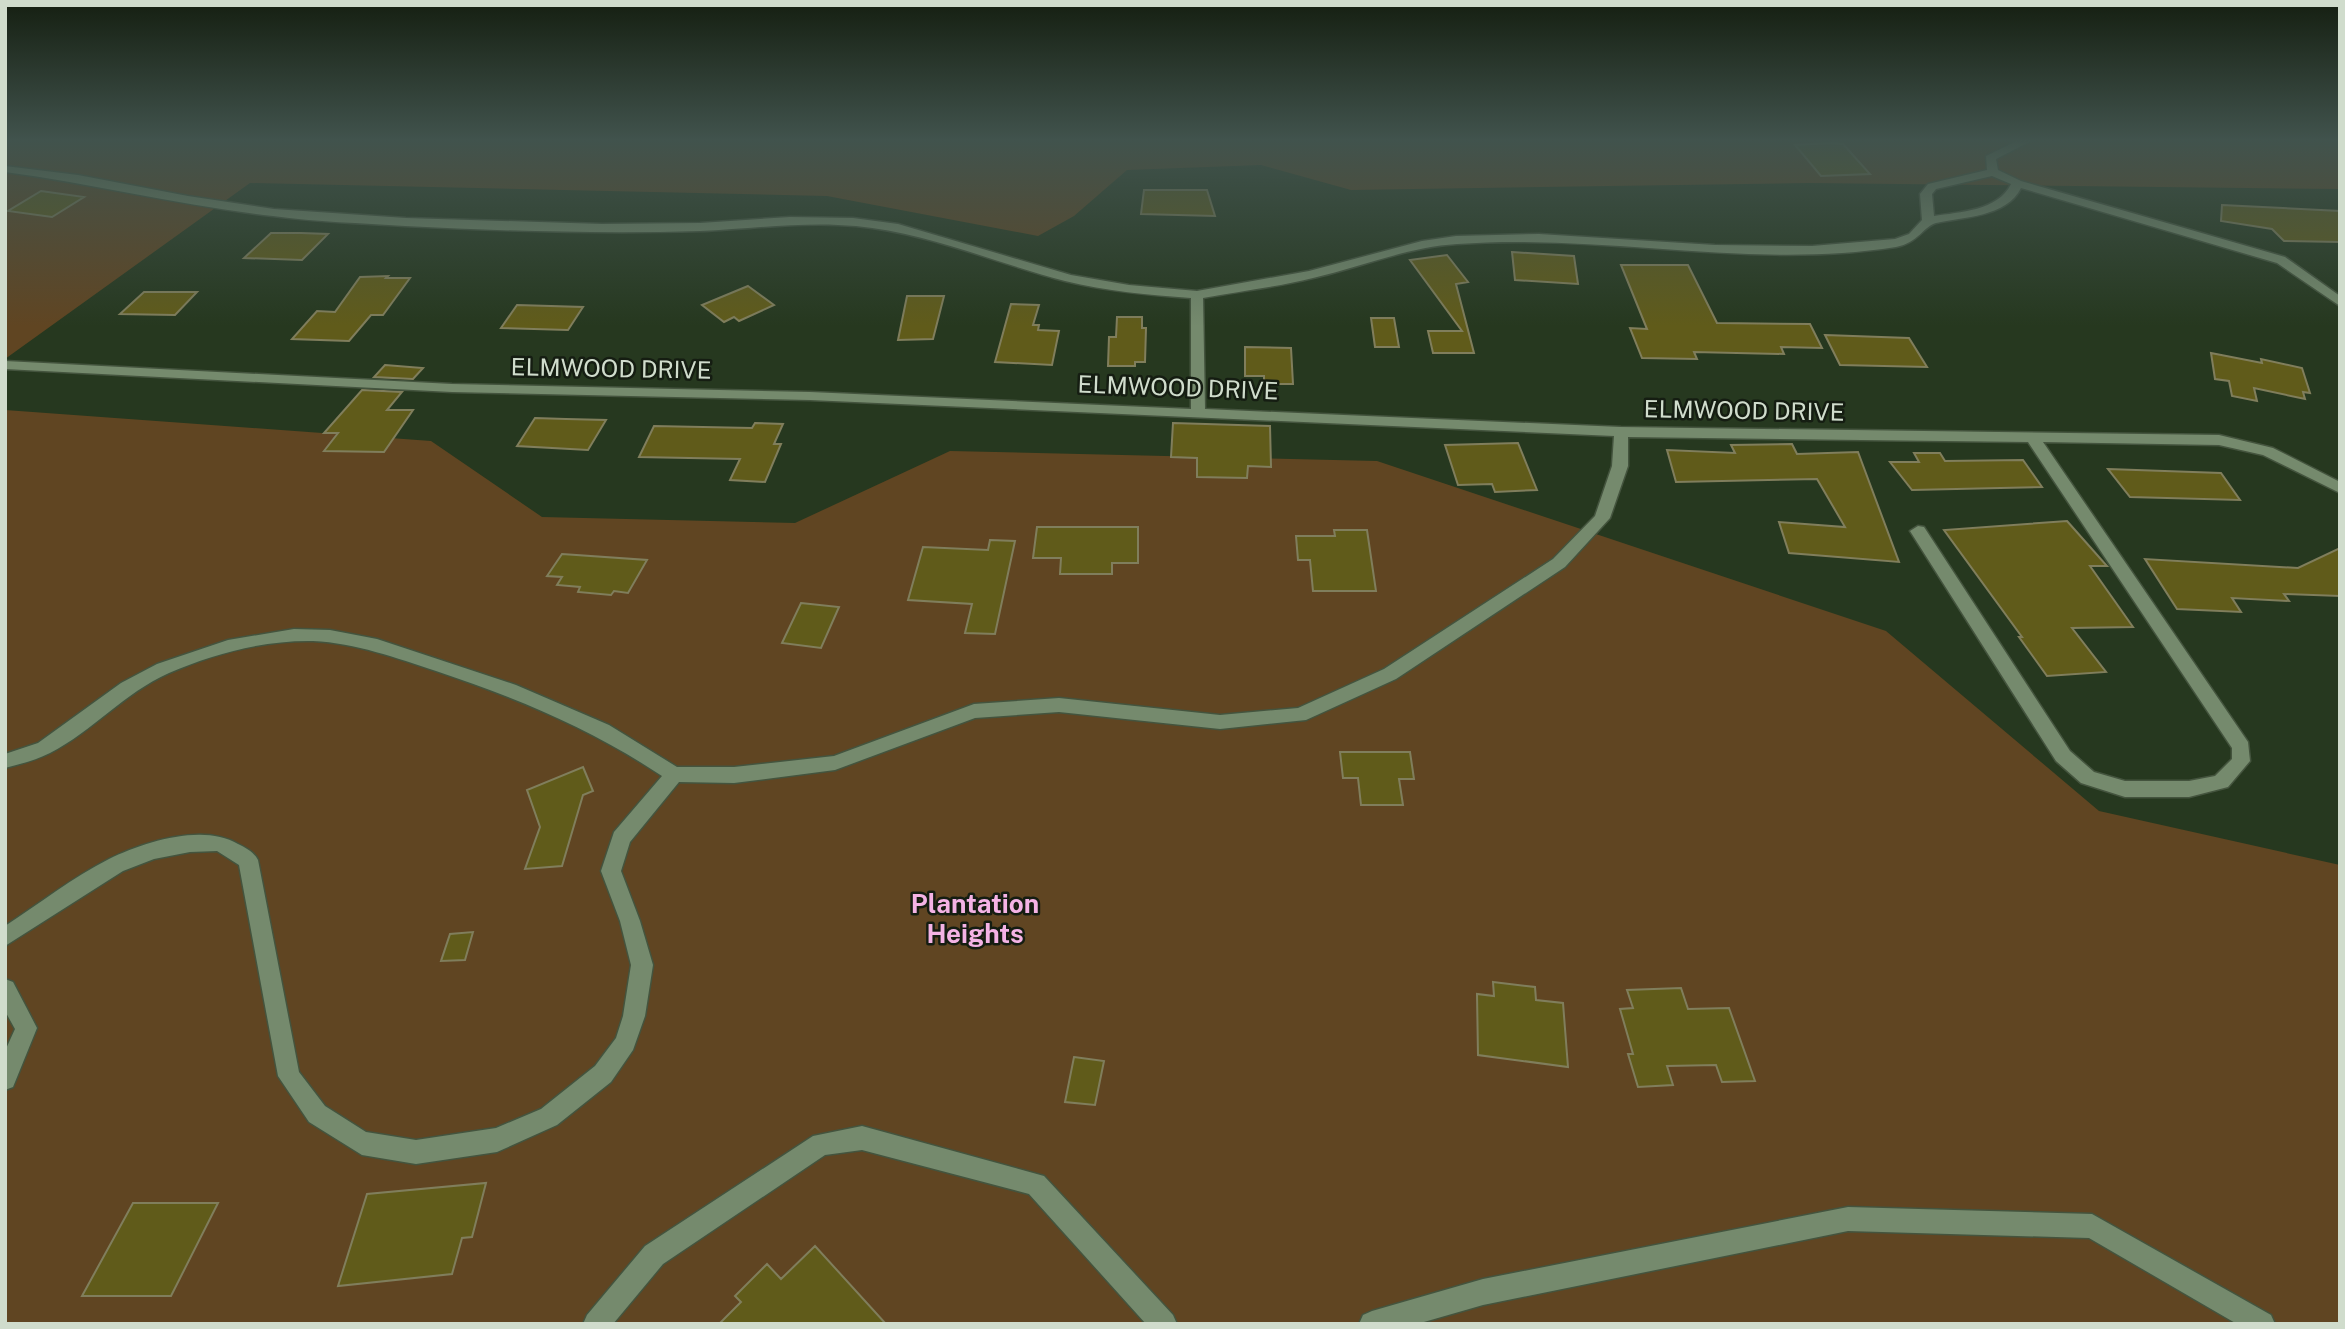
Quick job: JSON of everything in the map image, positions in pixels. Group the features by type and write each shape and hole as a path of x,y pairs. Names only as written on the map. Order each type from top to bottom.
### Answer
{"street":[{"path":"201,202 274,213 405,222 614,228 700,227 790,221 853,222 894,227 1069,278 1129,289 1197,295 1310,275 1422,245 1456,240 1539,238 1715,249 1812,250 1897,243 1913,237 1928,220 1979,211 2006,202"},
{"path":"1927,202 1928,220"},
{"path":"2082,202 2281,260 2340,302"},
{"path":"1197,295 1198,411"},
{"name":"ELMWOOD DRIVE","path":"5,365 452,388 810,396 1198,411 1621,432 2220,440 2268,451 2340,488"},
{"path":"5,761 20,759 51,746 144,678 199,655 249,642 312,634 366,640 517,691 624,741 674,774 734,775 835,763 974,711 1059,705 1220,722 1300,715 1390,674 1559,563 1602,518 1620,466 1621,432"},
{"path":"1918,531 2063,756 2088,778 2125,789 2189,789 2221,782 2241,761 2241,747 2033,438"},
{"path":"5,937 116,865 177,846 220,843 248,860 289,1076 317,1114 362,1143 416,1152 497,1140 549,1117 603,1074 625,1043 634,1016 642,965 630,921 611,871 621,838 674,774"},
{"path":"5,989 26,1028 5,1079"},
{"path":"596,1324 654,1255 821,1144 862,1138 1036,1184 1164,1324"},
{"path":"1372,1324 1483,1292 1848,1219 2092,1226 2262,1324"}],"shaded area":[{"path":"5,202 224,202 5,359"},
{"path":"859,202 1090,202 1074,216 1038,236"},
{"path":"5,410 431,441 542,517 795,523 950,451 1377,461 1886,631 2099,811 2340,865 2340,1324 5,1324"}],"building":[{"path":"23,202 76,202 52,217 8,211"},
{"path":"1142,202 1211,202 1215,216 1141,214"},
{"path":"2222,205 2340,211 2340,242 2284,241 2272,229 2221,221"},
{"path":"271,233 328,234 302,260 244,258"},
{"path":"1512,252 1574,256 1578,284 1515,280"},
{"path":"1447,255 1468,282 1456,284 1474,353 1433,353 1428,331 1462,331 1410,260"},
{"path":"1621,265 1688,265 1717,323 1810,324 1822,348 1781,347 1784,354 1694,352 1697,359 1642,358 1630,328 1647,329"},
{"path":"388,276 386,278 410,278 383,315 371,315 349,341 292,339 317,311 335,312 360,277"},
{"path":"748,286 774,305 739,321 734,317 724,322 702,305"},
{"path":"144,292 197,292 175,315 120,314"},
{"path":"907,296 944,296 933,339 898,340"},
{"path":"1011,304 1039,305 1033,325 1039,325 1038,330 1059,331 1052,365 995,362"},
{"path":"517,305 583,307 568,330 501,328"},
{"path":"1117,317 1142,317 1142,328 1146,328 1145,362 1135,362 1135,366 1108,366 1109,337 1116,337"},
{"path":"1371,318 1394,318 1399,347 1375,347"},
{"path":"1825,335 1909,338 1927,367 1840,365"},
{"path":"1245,347 1291,348 1293,384 1264,384 1264,376 1245,376"},
{"path":"2211,353 2262,363 2261,359 2302,368 2310,393 2303,392 2305,399 2254,388 2257,401 2232,396 2229,381 2215,379"},
{"path":"385,365 423,368 413,379 374,377"},
{"path":"362,390 402,392 387,410 413,410 384,452 324,451 338,433 324,433"},
{"path":"535,418 606,420 588,450 517,446"},
{"path":"755,423 783,424 774,444 781,444 765,482 730,480 740,459 639,457 654,426 752,428"},
{"path":"1173,423 1270,426 1271,467 1248,466 1247,478 1197,477 1197,458 1171,457"},
{"path":"1518,443 1537,490 1495,492 1492,484 1458,485 1445,445"},
{"path":"1792,444 1797,454 1858,452 1899,562 1789,553 1779,522 1845,527 1817,479 1676,482 1667,450 1735,453 1731,445"},
{"path":"1914,453 1940,453 1945,461 2023,460 2042,487 1912,490 1890,462 1919,462"},
{"path":"2108,469 2221,473 2240,500 2130,497"},
{"path":"2067,521 2107,566 2090,566 2133,627 2072,628 2106,672 2047,676 1944,530"},
{"path":"1037,527 1138,527 1138,563 1112,563 1112,574 1060,574 1061,558 1033,558"},
{"path":"1334,530 1367,530 1376,591 1313,591 1310,560 1298,560 1296,536 1335,536"},
{"path":"990,540 1015,541 995,634 965,633 972,604 908,600 923,547 988,550"},
{"path":"2340,548 2340,596 2284,594 2289,601 2232,598 2241,612 2177,609 2145,559 2298,568"},
{"path":"562,554 647,560 628,593 614,591 611,595 578,592 580,587 557,585 562,577 547,576"},
{"path":"801,603 839,607 821,648 782,643"},
{"path":"1340,752 1410,752 1414,779 1399,779 1403,805 1361,805 1358,778 1343,778"},
{"path":"583,767 593,791 583,795 562,866 525,869 540,827 527,790"},
{"path":"473,932 465,960 441,961 450,934"},
{"path":"1493,982 1535,987 1536,1000 1563,1003 1568,1067 1478,1055 1477,994 1494,996"},
{"path":"1681,988 1688,1009 1729,1008 1755,1081 1722,1082 1716,1065 1667,1066 1673,1085 1638,1087 1628,1054 1633,1054 1620,1009 1633,1008 1627,990"},
{"path":"1074,1057 1104,1061 1095,1105 1065,1102"},
{"path":"486,1183 472,1237 462,1238 452,1274 338,1286 367,1194"},
{"path":"133,1203 218,1203 171,1296 82,1296"},
{"path":"815,1246 886,1324 719,1324 741,1302 735,1296 767,1264 781,1279"}],"district":[{"name":"Plantation Heights","path":"975,919"}]}
